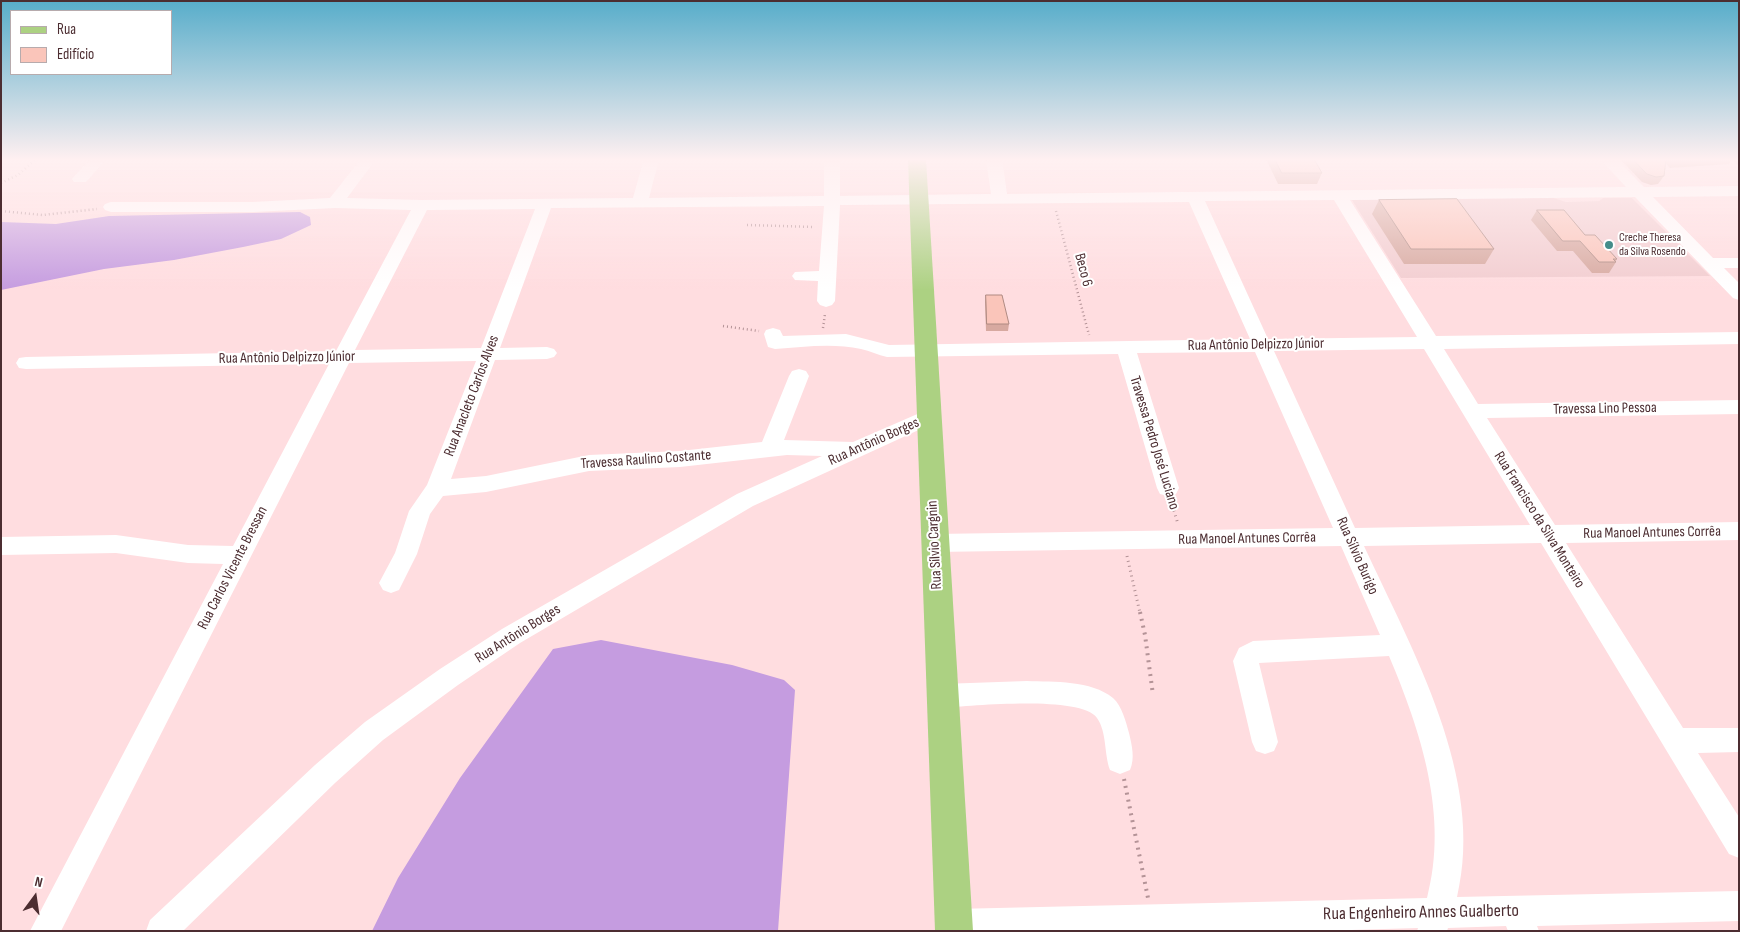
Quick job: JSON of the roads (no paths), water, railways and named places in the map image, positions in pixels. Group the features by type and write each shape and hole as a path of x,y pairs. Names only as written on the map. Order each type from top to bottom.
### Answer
{"main road":[{"name":"Rua Sílvio Cargnin","path":"918,202 954,927"}],"street":[{"path":"111,207 253,207 335,203 421,205 689,202"},
{"path":"826,301 832,202"},
{"name":"Rua Sílvio Burigo","path":"1197,202 1423,703 1436,742 1444,776 1448,807 1448,842 1446,879 1435,922"},
{"name":"Rua Francisco da Silva Monteiro","path":"1344,202 1739,844"},
{"path":"1649,202 1739,294"},
{"name":"Rua Anacleto Carlos Alves","path":"391,583 406,554 420,510 437,488 545,204"},
{"name":"Rua Carlos Vicente Bressan","path":"45,931 421,205"},
{"path":"1709,263 1739,263"},
{"path":"801,276 828,276"},
{"name":"Rua Antônio Delpizzo Júnior","path":"774,338 860,342 887,350 926,350 1739,338"},
{"name":"Travessa Pedro José Luciano","path":"1126,347 1168,488"},
{"name":"Rua Antônio Delpizzo Júnior","path":"26,363 547,353"},
{"path":"770,449 799,376"},
{"name":"Travessa Lino Pessoa","path":"1472,411 1739,407"},
{"name":"Rua Antônio Borges","path":"161,931 223,869 325,774 374,731 449,676 510,636 745,500 929,417"},
{"name":"Travessa Raulino Costante","path":"437,488 486,484 588,463 680,459 770,449 812,447 857,450"},
{"name":"Rua Manoel Antunes Corrêa","path":"935,543 1739,531"},
{"path":"1,546 116,544 188,554 240,555"},
{"path":"1265,742 1246,660 1253,652 1397,645"},
{"path":"942,696 1043,693 1081,696 1096,700 1105,708 1112,720 1120,761"},
{"path":"1675,741 1739,740"},
{"name":"Rua Engenheiro Annes Gualberto","path":"954,927 1153,919 1520,921 1739,906"}],"place":[{"name":"Creche Theresa da Silva Rosendo","path":"1609,245"}]}
